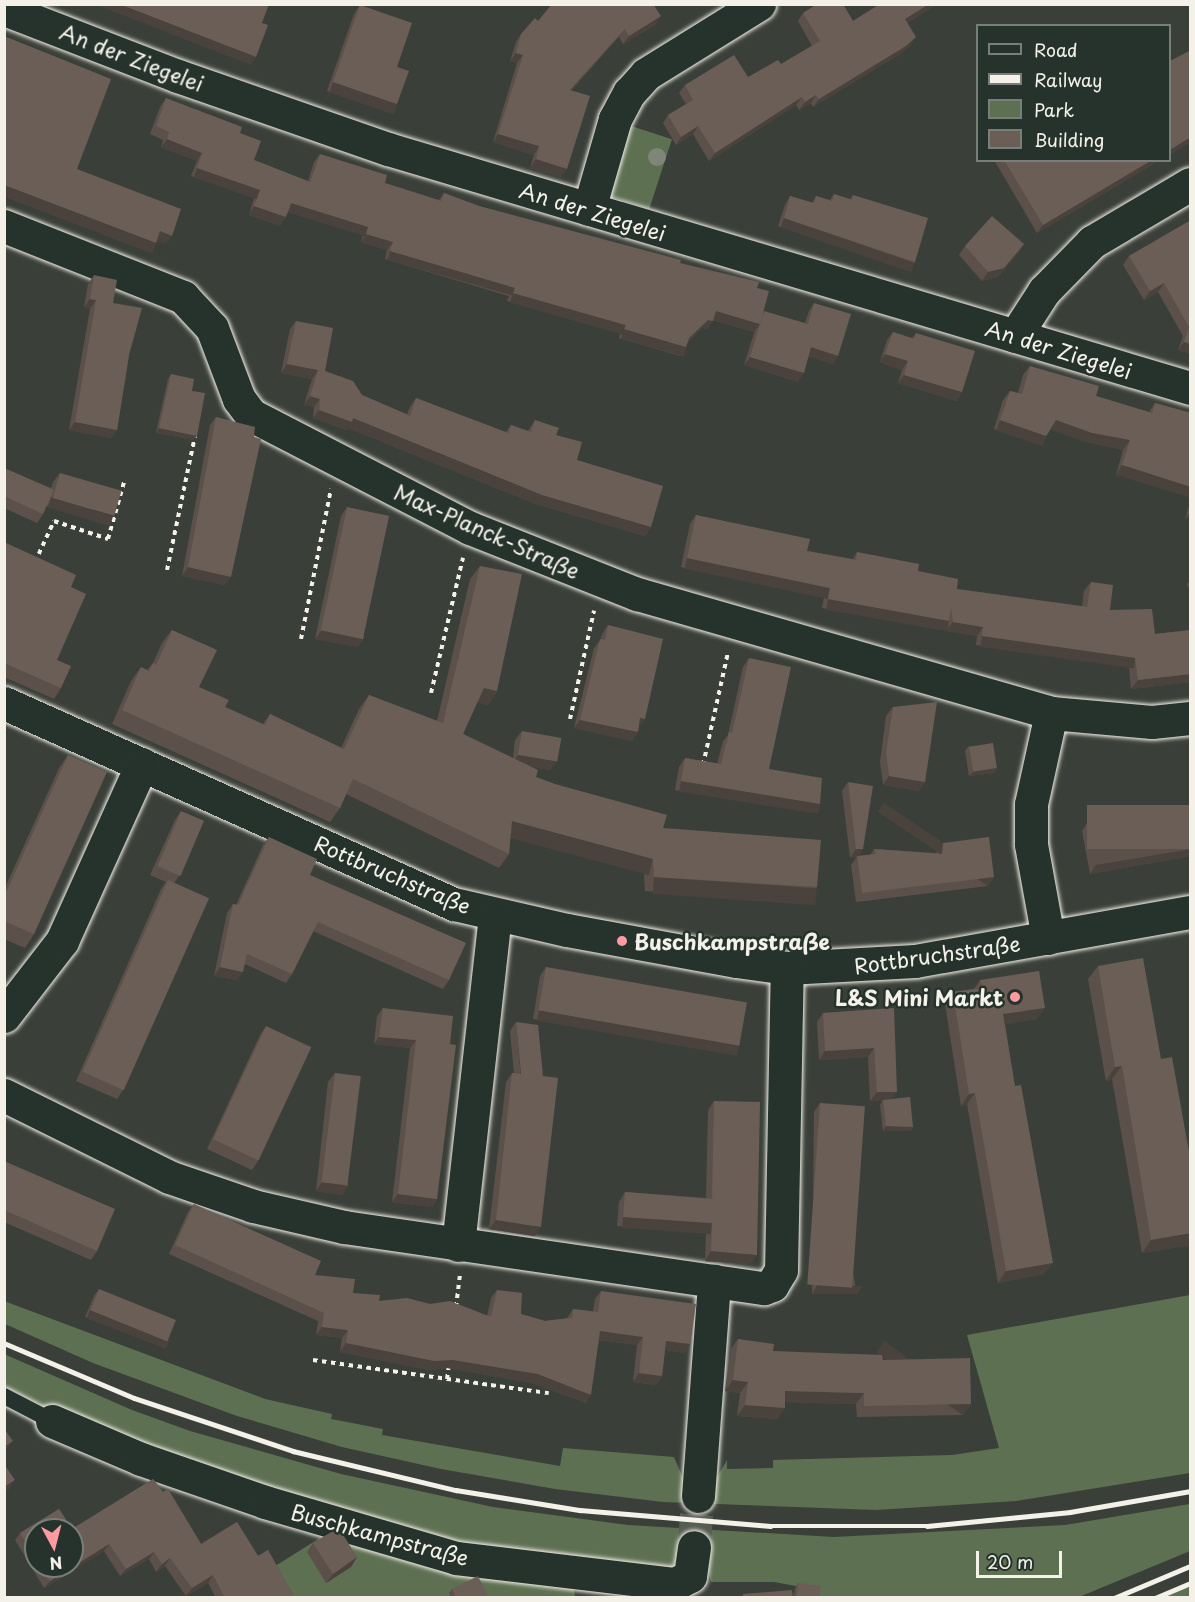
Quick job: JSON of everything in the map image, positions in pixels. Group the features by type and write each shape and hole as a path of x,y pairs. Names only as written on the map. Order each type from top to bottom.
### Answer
{"street":[{"path":"589,209 615,120 629,93 646,74 759,4"},
{"name":"An der Ziegelei","path":"4,9 177,76 388,149 1191,388"},
{"path":"1015,336 1044,291 1092,242 1191,184"},
{"name":"Max-Planck-Straße","path":"4,226 183,297 212,328 239,399 251,415 336,462 470,528 601,580 735,622 1051,713 1152,722 1191,718"},
{"name":"Rottbruchstraße","path":"4,703 454,904 495,915 787,968 915,961 1191,912"},
{"path":"1048,938 1031,844 1031,804 1051,713"},
{"path":"4,1016 67,931 142,764"},
{"path":"458,1245 495,915"},
{"path":"4,1095 169,1177 253,1206 344,1227 764,1288 772,1285 781,1270 787,968"},
{"path":"698,1496 714,1281"},
{"name":"Buschkampstraße","path":"52,1421 141,1459 265,1502 456,1558 675,1584 690,1576 694,1547"}],"lane":[{"path":"4,1396 52,1421"}],"path":[{"path":"166,570 196,429"},
{"path":"301,639 336,462"},
{"path":"33,568 54,521 108,539 124,482"},
{"path":"431,693 470,528"},
{"path":"570,719 601,580"},
{"path":"703,765 735,622"},
{"path":"455,1314 462,1259 458,1245"},
{"path":"447,1379 450,1357"},
{"path":"313,1360 549,1393"}],"green space":[{"path":"631,126 672,139 649,209 608,195"},
{"path":"1190,1295 1190,1473 1016,1501 876,1510 663,1502 555,1489 441,1469 342,1447 237,1416 93,1363 5,1324 4,1301 265,1399 332,1414 331,1419 383,1429 382,1435 560,1466 563,1448 674,1457 690,1495 706,1496 727,1460 727,1469 773,1468 773,1460 952,1455 999,1448 967,1335"},
{"path":"4,1354 132,1410 190,1431 341,1474 493,1507 628,1525 834,1537 1065,1525 1190,1504 1190,1551 1079,1597 818,1598 818,1590 774,1582 711,1582 702,1547 687,1547 665,1575 455,1549 114,1441 5,1387"},
{"path":"336,1528 573,1582 575,1597 224,1598"},
{"path":"1190,1586 1190,1597 1163,1597"}],"building":[{"path":"119,4 269,4 262,23 268,25 256,57"},
{"path":"552,4 653,4 661,16 629,36 625,29 570,90 590,96 567,169 536,159 539,146 498,134 523,55 516,53 521,34 535,18 538,21"},
{"path":"817,4 843,4 853,21 880,4 929,4 905,19 916,37 906,46 819,99 816,95 805,102 802,97 715,153 698,126 681,137 668,115 693,100 685,85 734,55 748,77 778,60 781,64 820,41 803,13"},
{"path":"360,5 412,23 397,67 409,71 397,104 333,82"},
{"path":"4,36 111,79 77,169 181,209 172,236 160,231 156,243 4,185"},
{"path":"1191,50 1191,137 1171,149 1171,79 1171,60"},
{"path":"166,98 242,127 240,133 261,141 254,160 310,182 320,154 387,175 385,183 441,201 444,193 479,206 681,260 680,263 759,282 757,288 769,291 760,324 716,311 713,321 708,320 689,338 686,347 624,329 626,325 513,293 515,288 390,251 393,242 366,234 368,227 291,203 286,217 254,206 260,190 197,168 202,153 167,139 169,132 156,126"},
{"path":"1005,162 1149,162 1043,225"},
{"path":"834,194 852,200 853,195 928,218 915,262 784,218 790,196 814,203 816,196 832,201"},
{"path":"992,216 1024,244 1004,268 988,272 965,246"},
{"path":"1191,220 1191,344 1184,342 1189,327 1164,283 1150,291 1129,256"},
{"path":"94,275 117,280 113,303 142,308 129,355 117,430 75,422 96,300 90,299"},
{"path":"814,303 851,314 838,356 811,347 804,373 750,357 764,311 808,324"},
{"path":"296,321 333,328 325,371 353,381 362,395 410,416 416,398 508,433 511,425 531,432 535,420 559,428 556,435 582,442 577,460 663,486 651,527 542,495 353,418 352,422 319,410 320,399 310,396 318,370 287,364"},
{"path":"893,332 914,339 916,333 975,351 962,392 904,375 908,361 885,354"},
{"path":"1030,366 1099,386 1096,396 1152,413 1155,403 1191,413 1191,487 1122,465 1130,440 1092,433 1056,420 1046,436 1000,420 1010,391 1022,394"},
{"path":"171,374 194,379 192,391 205,393 197,436 159,428"},
{"path":"216,417 255,427 254,437 261,439 231,577 188,567"},
{"path":"4,468 54,490 43,514 4,496"},
{"path":"60,473 122,491 114,516 53,498"},
{"path":"347,507 389,516 363,639 321,630"},
{"path":"696,515 810,539 807,551 856,560 857,552 919,564 918,571 958,579 957,589 1087,607 1091,582 1113,585 1110,610 1152,609 1155,634 1191,630 1191,674 1138,680 1135,658 982,636 983,627 953,622 951,607 949,621 828,599 830,588 687,558"},
{"path":"6,543 76,575 71,587 86,594 57,660 71,666 61,688 4,663 4,546"},
{"path":"480,566 522,574 497,691 484,688 463,734 538,770 536,777 667,815 663,828 821,840 817,887 654,877 653,859 512,821 509,854 353,779 340,808 122,710 141,667 149,671 153,663 156,665 172,630 217,650 199,687 229,700 225,707 265,725 270,714 344,749 369,695 443,723"},
{"path":"608,625 663,639 645,719 640,718 638,732 580,720 600,639 605,640"},
{"path":"749,658 791,667 769,769 822,778 820,804 681,781 685,758 721,764 729,732 732,733"},
{"path":"937,702 925,782 889,776 886,753 893,707"},
{"path":"522,731 561,738 557,762 518,755"},
{"path":"993,743 997,768 973,771 969,747"},
{"path":"68,755 107,772 34,934 4,921 4,897"},
{"path":"848,782 873,786 863,849 856,849"},
{"path":"1087,805 1190,805 1190,849 1087,849"},
{"path":"181,811 204,821 181,876 158,866"},
{"path":"269,837 317,859 310,875 466,943 449,980 318,922 292,974 247,954 243,972 220,967 233,904 238,905"},
{"path":"989,837 994,877 862,893 857,856 876,854 874,849 942,854 943,843"},
{"path":"168,880 209,898 124,1090 83,1072"},
{"path":"1143,958 1161,1059 1172,1057 1191,1163 1191,1233 1151,1240 1122,1066 1115,1067 1098,966"},
{"path":"546,967 747,1002 739,1046 538,1010"},
{"path":"1039,971 1045,1008 1003,1014 1015,1086 1021,1085 1053,1263 1006,1271 975,1093 969,1094 953,992 982,988 980,980"},
{"path":"383,1008 453,1016 450,1044 456,1045 437,1199 398,1194 416,1040 379,1037"},
{"path":"894,1008 897,1092 877,1092 874,1048 825,1051 823,1013"},
{"path":"516,1022 538,1025 543,1076 558,1078 541,1227 496,1220 512,1073 521,1074"},
{"path":"266,1026 311,1047 258,1160 213,1139"},
{"path":"335,1073 361,1076 347,1185 322,1182"},
{"path":"910,1097 913,1127 886,1126 883,1100"},
{"path":"714,1101 760,1102 757,1255 711,1251 712,1223 623,1217 625,1192 712,1199"},
{"path":"820,1103 865,1106 852,1288 807,1285"},
{"path":"4,1161 115,1209 97,1251 4,1210"},
{"path":"194,1204 321,1261 315,1275 355,1279 353,1293 380,1295 379,1301 407,1298 430,1304 450,1301 491,1317 497,1290 522,1293 521,1314 545,1321 572,1318 573,1309 598,1312 601,1291 696,1304 690,1344 666,1341 662,1376 639,1373 643,1337 600,1331 591,1395 538,1374 453,1360 434,1361 346,1343 348,1330 322,1327 324,1313 175,1245"},
{"path":"99,1289 176,1320 167,1341 90,1310"},
{"path":"738,1339 774,1344 773,1351 882,1355 883,1360 970,1358 971,1404 864,1406 864,1393 785,1391 785,1408 745,1405 748,1382 733,1380"},
{"path":"4,1429 13,1441 4,1447"},
{"path":"4,1464 15,1480 4,1487"},
{"path":"153,1479 163,1492 168,1489 201,1544 237,1522 258,1556 268,1550 295,1598 225,1598 213,1575 192,1588 170,1558 162,1564 154,1552 126,1569 109,1544 84,1560 84,1522"},
{"path":"59,1509 65,1518 44,1518"},
{"path":"333,1531 342,1533 357,1557 333,1574 313,1543"},
{"path":"478,1576 488,1596 456,1598 452,1589"},
{"path":"798,1583 821,1586 819,1598 796,1598"},
{"path":"792,1590 793,1598 743,1598 743,1594"}],"tunnel":[{"path":"694,1547 698,1496"}],"railway":[{"path":"4,1343 134,1398 293,1451 456,1490 580,1510 770,1526 927,1526 1070,1512 1190,1491"},
{"path":"1114,1598 1190,1566"},
{"path":"1155,1598 1190,1583"}],"place":[{"name":"Buschkampstraße","path":"622,941"},
{"name":"L&S Mini Markt","path":"1015,997"}]}
